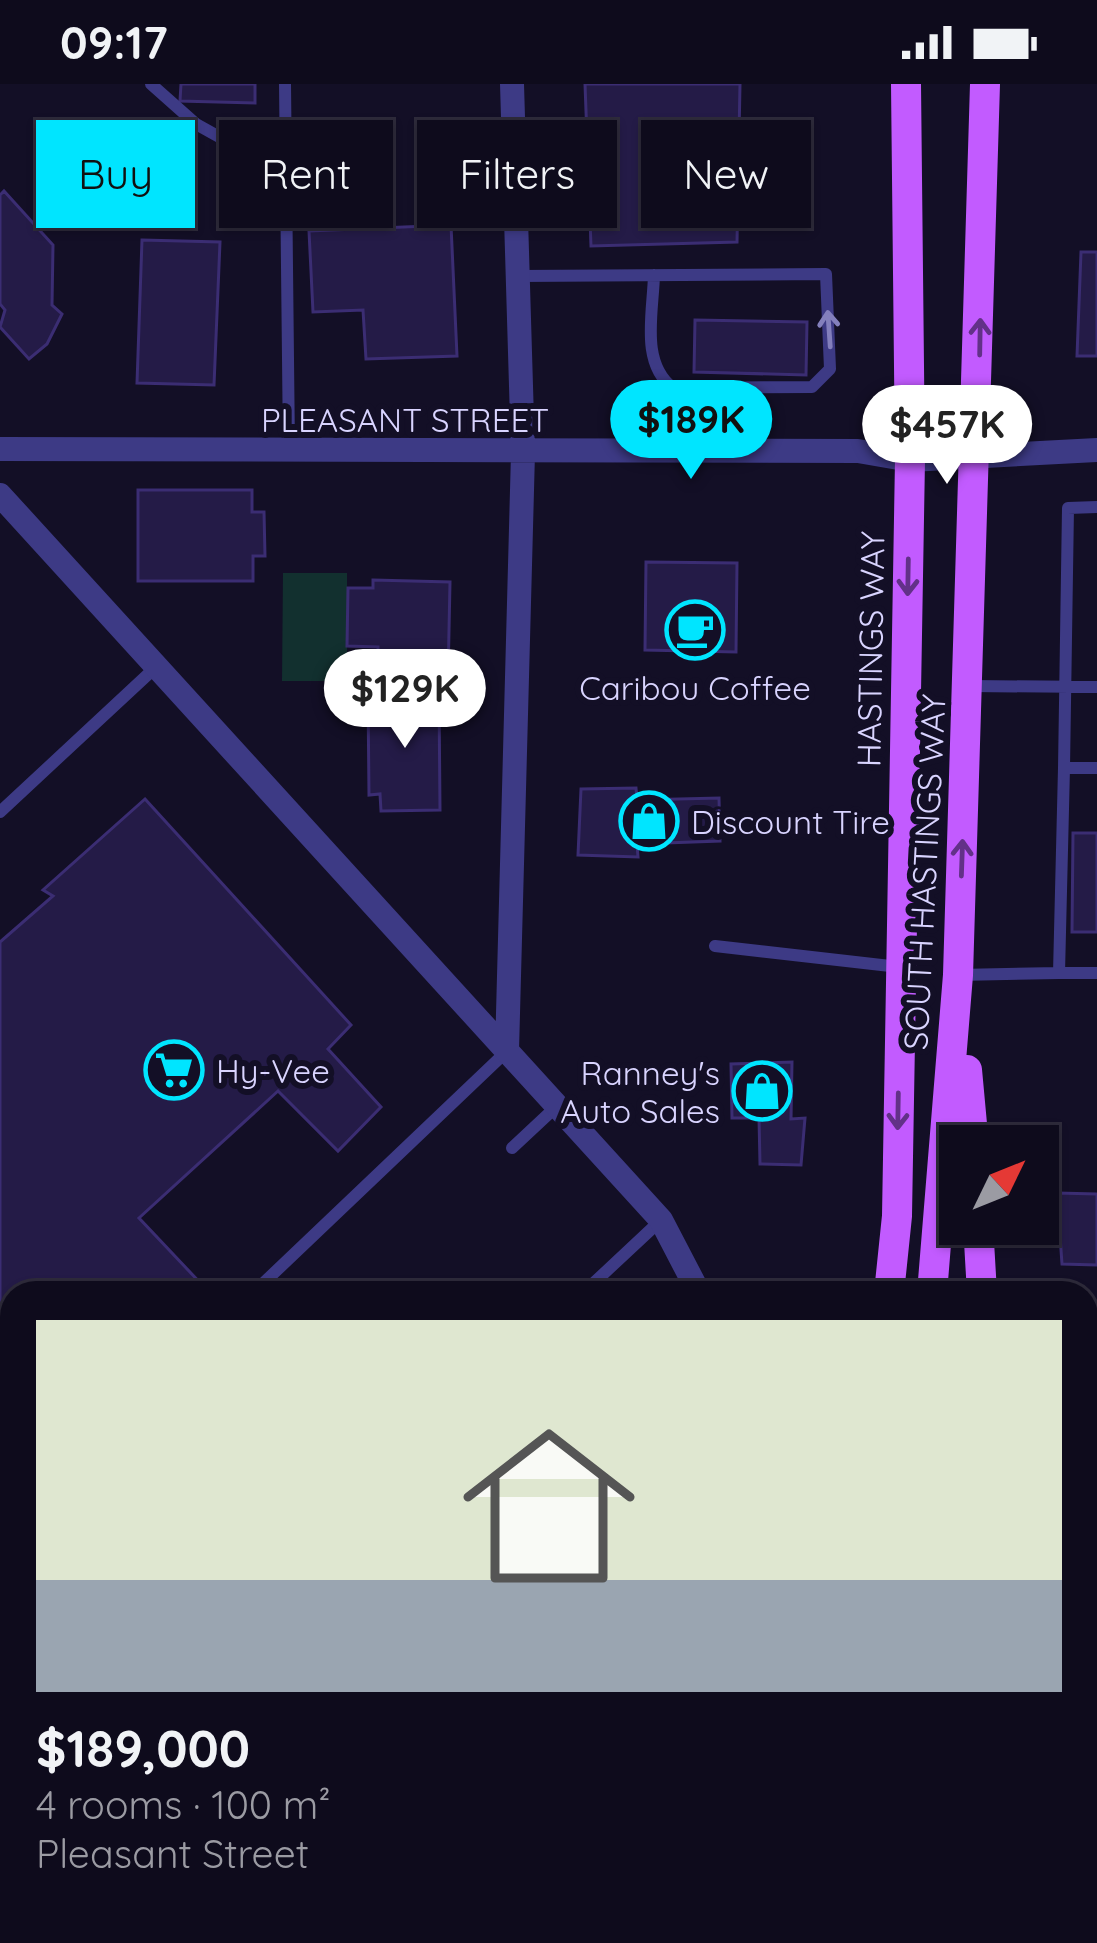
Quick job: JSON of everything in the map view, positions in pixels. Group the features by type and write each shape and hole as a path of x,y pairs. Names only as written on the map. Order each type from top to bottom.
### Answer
{"main road":[{"name":"HASTINGS WAY","path":"897,1216 910,460 906,84"},
{"path":"978,454 985,84"},
{"name":"SOUTH HASTINGS WAY","path":"933,1281 958,975 978,454"},
{"path":"958,975 972,1125"},
{"path":"873,1281 897,1216"},
{"path":"890,1281 897,1216"},
{"path":"979,1245 981,1281"}],"street":[{"path":"507,1051 523,453 512,84"},
{"name":"PLEASANT STREET","path":"0,448 858,452 910,460 1097,450"},
{"path":"0,495 661,1220 693,1281"}],"lane":[{"path":"151,84 196,124 219,137"},
{"path":"285,84 285,120"},
{"path":"287,228 289,451"},
{"path":"518,276 654,275 826,274 832,359 822,381 812,387 673,388 659,377 652,359 654,275"},
{"path":"1059,973 1068,508 1097,507"},
{"path":"0,812 157,667"},
{"path":"969,686 1097,686"},
{"path":"1064,768 1097,768"},
{"path":"716,946 900,968"},
{"path":"958,975 1097,973"},
{"path":"266,1281 507,1051"},
{"path":"512,1148 557,1106"},
{"path":"596,1281 661,1220"}],"green space":[{"path":"283,573 347,573 347,681 282,681"}],"building":[{"path":"181,84 255,84 255,103 180,101"},
{"path":"585,84 740,84 739,120 641,120 641,228 737,228 737,242 591,246 590,228 617,228 617,120 586,120"},
{"path":"4,191 53,245 52,305 62,314 47,344 29,359 0,327 5,310 0,304 0,195"},
{"path":"451,228 457,356 366,359 363,310 313,312 309,231"},
{"path":"142,240 220,242 214,385 137,383"},
{"path":"1081,252 1097,252 1097,356 1077,356"},
{"path":"695,320 807,322 806,375 694,372"},
{"path":"138,490 252,490 252,512 264,512 265,556 253,556 253,581 138,581"},
{"path":"646,562 737,563 736,652 645,650"},
{"path":"373,580 450,582 448,679 378,678 378,647 347,646 348,588 373,588"},
{"path":"439,694 440,810 381,811 380,794 369,795 368,695"},
{"name":"Discount Tire","path":"636,788 637,800 719,798 720,841 637,844 638,857 578,855 581,789"},
{"name":"Hy-Vee","path":"145,799 351,1025 328,1049 381,1107 338,1151 278,1091 139,1218 198,1281 0,1281 0,942 53,896 43,890"},
{"path":"1073,833 1097,833 1097,932 1072,932"},
{"name":"Ranney's Auto Sales","path":"792,1062 791,1119 805,1118 801,1165 760,1164 759,1118 732,1118 731,1064"},
{"path":"1059,1193 1097,1194 1097,1265 1062,1264"}],"place":[{"name":"Caribou Coffee","path":"695,630"},
{"name":"Discount Tire","path":"649,821"},
{"name":"Hy-Vee","path":"174,1070"},
{"name":"Ranney's Auto Sales","path":"762,1091"}]}
